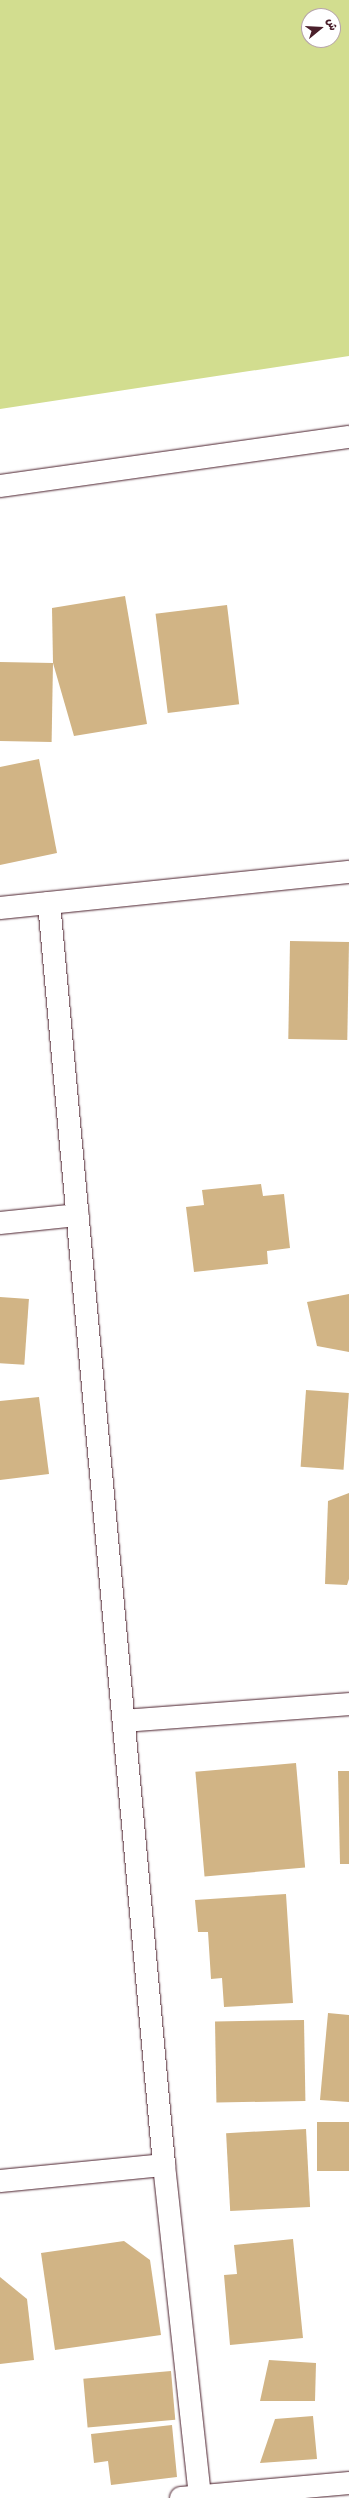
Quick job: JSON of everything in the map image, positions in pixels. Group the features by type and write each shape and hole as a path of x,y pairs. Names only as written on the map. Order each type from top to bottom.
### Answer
{"street":[{"path":"0,486 349,437"},
{"path":"0,908 349,872"},
{"path":"49,903 164,2165 190,2497 349,2483"},
{"path":"0,1223 78,1215"},
{"path":"124,1721 349,1704"},
{"path":"0,2181 164,2165"}],"green space":[{"path":"0,0 349,0 349,356 0,409"}],"building":[{"path":"125,596 147,724 74,736 53,663 52,608"},
{"path":"227,605 239,704 168,713 156,614"},
{"path":"0,662 53,663 52,742 0,741"},
{"path":"39,759 57,853 0,865 0,767"},
{"path":"290,941 349,942 347,1040 288,1039"},
{"path":"261,1184 263,1196 284,1194 290,1248 267,1251 268,1264 194,1272 186,1207 204,1205 202,1190"},
{"path":"349,1294 349,1352 317,1346 307,1302"},
{"path":"0,1297 29,1299 24,1365 0,1363"},
{"path":"306,1390 349,1393 344,1470 301,1467"},
{"path":"39,1397 49,1474 0,1480 0,1401"},
{"path":"349,1493 349,1579 347,1585 325,1584 328,1501"},
{"path":"296,1763 305,1868 205,1876 195,1772"},
{"path":"338,1771 349,1771 349,1864 340,1864"},
{"path":"286,1894 293,2003 224,2007 222,1978 211,1979 208,1932 198,1932 195,1900"},
{"path":"328,2013 349,2015 349,2102 320,2100"},
{"path":"304,2020 305,2101 216,2103 215,2022"},
{"path":"317,2122 349,2122 349,2171 317,2171"},
{"path":"306,2129 310,2207 230,2211 226,2133"},
{"path":"293,2239 303,2338 230,2345 224,2275 237,2274 234,2245"},
{"path":"124,2241 150,2260 161,2335 55,2350 41,2253"},
{"path":"0,2277 27,2299 34,2360 0,2364"},
{"path":"269,2360 316,2363 315,2401 260,2401"},
{"path":"171,2371 175,2420 88,2427 83,2379"},
{"path":"313,2416 317,2459 260,2463 275,2419"},
{"path":"172,2425 177,2477 111,2485 108,2461 94,2463 91,2434"}]}
